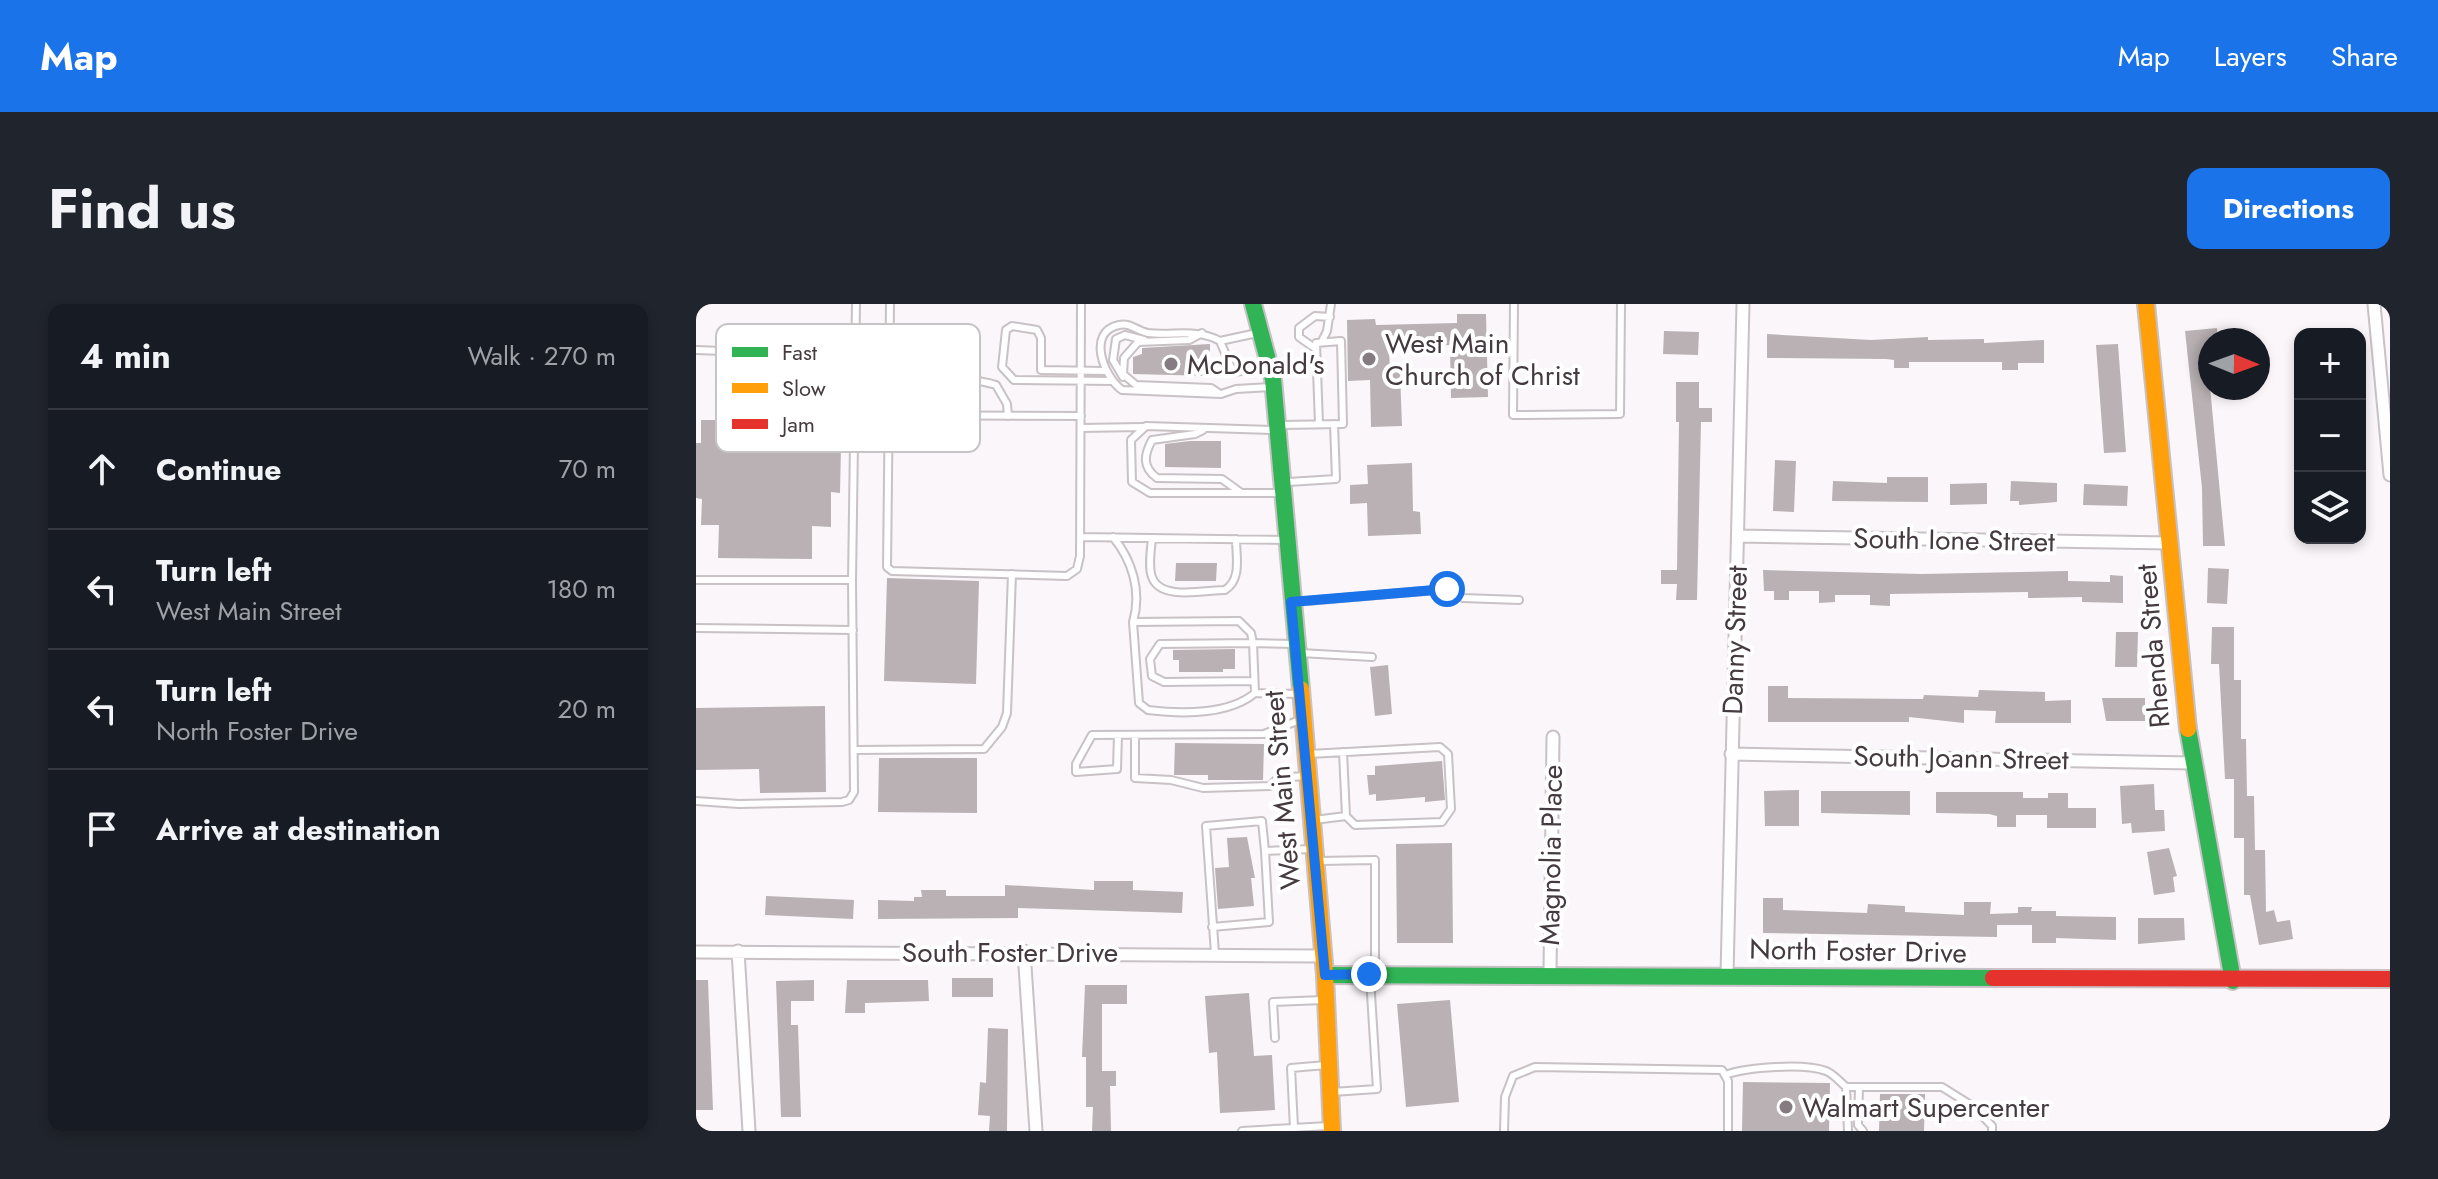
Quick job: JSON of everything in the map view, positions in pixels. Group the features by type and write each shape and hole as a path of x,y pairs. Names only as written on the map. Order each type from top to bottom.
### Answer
{"street":[{"name":"West Main Street","path":"1253,304 1274,387 1278,428 1324,956 1332,1128"},
{"name":"Danny Street","path":"1727,975 1743,304"},
{"name":"Rhenda Street","path":"2146,304 2191,763 2233,981"},
{"path":"2374,304 2390,475"},
{"name":"South Ione Street","path":"1738,536 2170,543"},
{"name":"Magnolia Place","path":"1550,973 1553,737"},
{"name":"South Joann Street","path":"1731,754 2191,763"},
{"path":"738,951 749,1131"},
{"path":"1024,951 1036,1131"},
{"name":"South Foster Drive","path":"696,952 1024,951 1324,956"},
{"name":"North Foster Drive","path":"1325,975 1550,973 2233,981 2390,979"}],"lane":[{"path":"856,304 856,324"},
{"path":"890,304 890,324"},
{"path":"888,452 887,567 892,571 1067,576 1077,569 1081,537 1081,304"},
{"path":"1322,341 1331,304"},
{"path":"1514,304 1513,415 1620,414 1621,304"},
{"path":"1316,349 1299,337 1299,328 1315,316 1330,317"},
{"path":"1260,332 1220,341 1202,333 1146,333 1129,325 1117,325 1108,330 1101,343 1106,371 1122,390 1135,393 1221,394 1236,389 1274,387"},
{"path":"1038,380 1041,338 1037,330 1012,326 1006,330 1002,367 1006,375 1014,380 1112,381"},
{"path":"1202,333 1189,340 1144,340 1125,335 1116,339 1113,360 1126,379 1136,385 1211,388 1221,394"},
{"path":"1126,379 1121,366 1124,358 1131,347 1144,340"},
{"path":"1220,341 1233,372 1270,368"},
{"path":"1081,428 1278,428 1343,424 1341,341 1316,343 1319,424"},
{"path":"696,350 716,351"},
{"path":"1041,370 1106,371"},
{"path":"980,384 996,385 1007,404 1008,416"},
{"path":"980,416 1081,416"},
{"path":"1146,426 1131,440 1132,482 1140,490 1150,493 1242,493 1336,479 1334,424"},
{"path":"1206,428 1195,434 1152,440 1145,462 1149,472 1157,478 1222,479 1242,493"},
{"path":"696,801 739,804 849,800 854,792 854,452"},
{"path":"1081,537 1286,540"},
{"path":"1113,537 1128,556 1133,573 1139,703 1148,710 1229,708 1242,704 1255,693 1299,694"},
{"path":"1152,538 1151,576 1157,586 1169,591 1225,590 1232,585 1236,578 1236,539"},
{"path":"855,750 984,749 994,739 1007,713 1012,574"},
{"path":"696,580 852,580"},
{"path":"1291,602 1447,589 1463,598 1519,600"},
{"path":"1133,622 1239,621 1251,633 1255,693"},
{"path":"696,628 853,630"},
{"path":"1254,681 1164,682 1152,676 1150,670 1155,648 1160,644 1253,643 1372,657"},
{"path":"1118,735 1117,769 1076,772 1076,764 1092,735 1264,734 1302,719"},
{"path":"1135,735 1135,778 1171,780 1203,788 1270,786 1278,778 1308,775"},
{"path":"1306,754 1343,752 1440,747 1448,754 1451,809 1442,822 1355,825 1346,816 1343,752"},
{"path":"1312,820 1346,816"},
{"path":"1212,927 1269,922 1262,821 1206,826 1212,927 1215,954"},
{"path":"1265,851 1375,860 1372,974 1377,1089 1330,1092"},
{"path":"1275,1038 1273,1002 1326,1000"},
{"path":"1294,1128 1291,1068 1329,1065"},
{"path":"1504,1131 1505,1097 1513,1076 1535,1067 1722,1070 1728,1081 1728,1131"},
{"path":"1725,1075 1743,1068 1817,1069 1829,1072 1846,1087 1942,1087 1974,1107 1992,1126 1992,1131"},
{"path":"1846,1087 1848,1131"},
{"path":"1859,1087 1858,1125 1863,1131"},
{"path":"1242,1131 1332,1128"}],"building":[{"name":"West Main Church of Christ","path":"1457,314 1486,314 1488,397 1451,398 1450,345 1389,347 1390,372 1400,372 1402,426 1371,427 1370,380 1348,381 1347,320 1375,319 1376,325 1457,323"},
{"path":"2198,330 2198,400 2211,400 2225,546 2203,546 2202,488 2185,331"},
{"path":"1664,331 1699,332 1698,355 1663,354"},
{"path":"1767,334 1871,340 1928,337 1928,340 1984,339 1984,343 2044,340 2044,363 2018,363 2018,370 2002,370 2002,362 1909,362 1909,368 1894,368 1894,360 1886,359 1767,358"},
{"name":"McDonald's","path":"1210,344 1210,376 1133,374 1133,357 1142,354 1142,348"},
{"path":"2118,344 2126,452 2104,453 2096,345"},
{"path":"1676,382 1699,382 1699,408 1712,408 1712,422 1701,422 1697,600 1676,600 1677,584 1661,584 1661,570 1677,570 1679,422 1676,422"},
{"path":"701,420 716,420 716,452 841,452 840,493 831,492 831,527 812,526 812,559 718,558 719,525 701,525 702,499 696,498 696,443 701,443"},
{"path":"1221,441 1221,468 1165,467 1165,444"},
{"path":"1775,460 1796,461 1794,512 1773,511"},
{"path":"1412,463 1413,511 1420,512 1421,534 1368,536 1367,503 1350,504 1350,485 1368,484 1367,465"},
{"path":"1887,477 1928,477 1928,502 1832,501 1833,481 1887,483"},
{"path":"2011,481 2057,483 2057,502 2019,505 2019,501 2010,501"},
{"path":"1987,483 1987,504 1950,505 1950,484"},
{"path":"2084,484 2128,486 2127,506 2083,505"},
{"path":"1176,563 1217,563 1216,581 1175,581"},
{"path":"2208,568 2229,569 2227,604 2207,603"},
{"path":"1763,570 1922,574 2068,571 2068,581 2110,582 2110,575 2123,576 2123,603 2082,602 2082,597 2028,598 2028,592 1890,594 1890,606 1870,605 1870,595 1835,595 1835,602 1819,603 1819,591 1789,591 1789,600 1774,600 1774,591 1764,591"},
{"path":"887,578 979,581 976,684 884,681"},
{"path":"2212,627 2234,627 2234,680 2241,680 2241,739 2246,739 2247,796 2254,796 2255,850 2265,850 2266,912 2274,910 2277,922 2290,920 2293,939 2259,945 2250,895 2244,895 2244,838 2234,838 2234,779 2225,779 2219,664 2211,664"},
{"path":"2116,632 2138,632 2137,667 2115,667"},
{"path":"1235,649 1235,669 1223,669 1223,672 1179,672 1179,660 1173,660 1173,650"},
{"path":"1388,665 1392,714 1375,716 1370,667"},
{"path":"1768,686 1788,686 1788,698 1923,699 1924,695 1978,697 1979,690 2045,692 2045,701 2071,700 2071,723 1995,723 1996,711 1964,710 1964,723 1909,717 1909,722 1768,722"},
{"path":"2102,698 2145,698 2145,721 2106,721"},
{"path":"825,706 826,792 760,793 759,769 696,770 696,708"},
{"path":"1175,743 1264,744 1263,780 1208,780 1208,775 1174,775"},
{"path":"879,758 977,758 977,813 878,812"},
{"path":"1442,761 1445,800 1425,802 1425,797 1376,801 1376,794 1369,795 1367,775 1375,775 1375,766"},
{"path":"2154,784 2155,810 2164,810 2165,831 2132,833 2131,823 2122,824 2120,786"},
{"path":"1799,790 1799,826 1765,826 1764,791"},
{"path":"1821,791 1910,791 1910,815 1821,813"},
{"path":"1936,792 2023,792 2023,798 2048,798 2048,793 2068,793 2068,808 2096,808 2096,828 2047,828 2047,815 2016,815 2016,827 1997,827 1997,816 1989,814 1936,813"},
{"path":"1247,837 1255,878 1251,878 1254,906 1218,909 1215,868 1229,867 1227,838"},
{"path":"1452,843 1453,943 1397,943 1396,844"},
{"path":"2169,848 2177,876 2173,877 2175,892 2154,895 2147,852"},
{"path":"1094,881 1133,881 1133,890 1183,892 1182,913 1018,908 1018,918 878,919 878,900 914,901 914,897 922,897 921,890 946,890 946,896 1005,896 1005,885 1094,890"},
{"path":"766,896 854,900 853,919 765,915"},
{"path":"1763,898 1783,898 1783,910 1867,913 1868,904 1905,906 1905,912 1964,915 1964,902 1991,902 1990,914 2018,913 2018,907 2032,907 2031,911 2056,911 2056,916 2116,917 2116,940 2056,938 2056,943 2032,943 2032,925 1997,925 1997,937 1763,933"},
{"path":"2138,918 2184,918 2185,940 2138,944"},
{"path":"952,978 993,978 993,997 952,997"},
{"path":"696,980 708,980 713,1110 696,1110"},
{"path":"814,980 814,1001 791,1001 791,1025 798,1025 801,1117 781,1117 776,981"},
{"path":"847,980 928,980 929,1001 865,1003 865,1013 845,1013"},
{"path":"1085,985 1127,985 1127,1004 1102,1004 1102,1071 1116,1071 1116,1086 1110,1086 1111,1131 1092,1131 1093,1107 1086,1107 1086,1057 1082,1057"},
{"path":"1249,993 1254,1056 1272,1055 1275,1110 1220,1113 1217,1052 1209,1053 1205,996"},
{"path":"1450,1000 1459,1102 1406,1107 1397,1004"},
{"path":"988,1028 1008,1029 1007,1131 989,1131 990,1116 978,1115 980,1082 986,1083"},
{"name":"Walmart Supercenter","path":"1743,1082 1830,1083 1829,1131 1742,1131"},
{"name":"Walmart Supercenter","path":"1880,1094 1925,1094 1924,1131 1879,1131"}],"traffic: fast":[{"path":"1253,304 1273,379 1301,689"},
{"path":"2188,729 2233,981"},
{"path":"1325,975 1993,978"}],"traffic: slow":[{"path":"2146,304 2188,729"},
{"path":"1301,689 1325,975 1332,1131"}],"traffic: jam":[{"path":"1993,978 2390,979"}],"place":[{"name":"West Main Church of Christ","path":"1369,359"},
{"name":"McDonald's","path":"1171,364"},
{"name":"Walmart Supercenter","path":"1786,1107"}],"route":[{"path":"1369,974 1325,975 1291,602 1447,589"}]}
